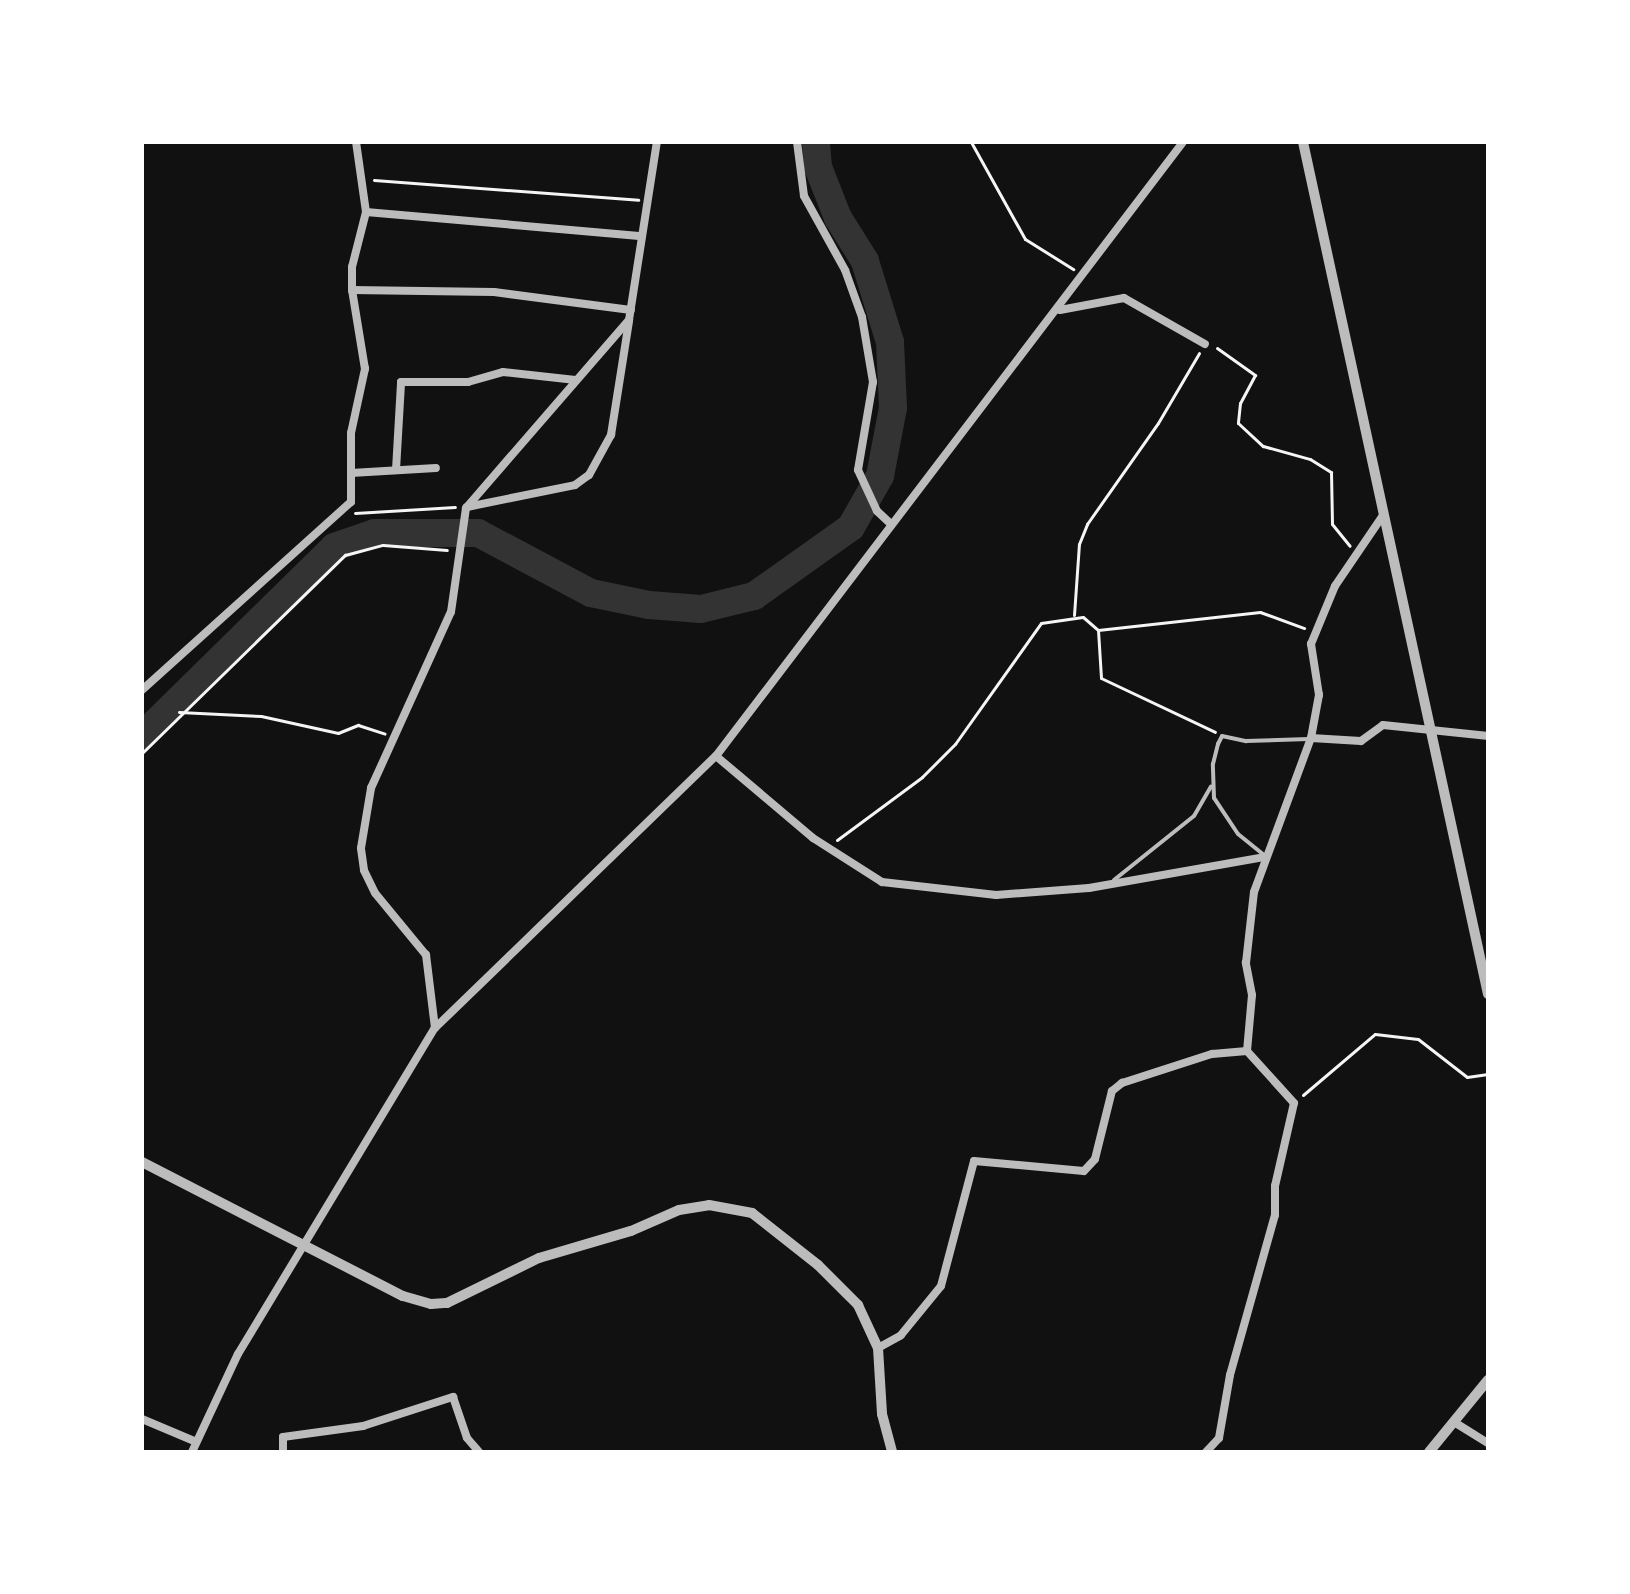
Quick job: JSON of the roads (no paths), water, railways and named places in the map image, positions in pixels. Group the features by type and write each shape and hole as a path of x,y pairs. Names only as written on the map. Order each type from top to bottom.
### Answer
{"street":[{"path":"142,690 351,502 351,433 365,369 352,290 352,267 366,212 356,142"},
{"path":"466,510 575,485 589,475 611,435 657,142"},
{"path":"797,142 804,196 852,286 864,327 873,382 858,470 877,511 891,524"},
{"path":"192,1452 194,1441 238,1354 435,1028 716,756 891,524 1085,278 1183,142"},
{"path":"1303,142 1488,994"},
{"path":"366,212 642,236"},
{"path":"352,290 494,292 631,310"},
{"path":"1059,310 1124,298 1205,344"},
{"path":"435,1028 426,955 375,893 362,860 371,788 391,737 451,612 466,510 629,320"},
{"path":"396,470 401,382 468,382 503,372 576,380"},
{"path":"351,473 436,468"},
{"path":"1206,1452 1219,1438 1230,1375 1275,1215 1275,1186 1294,1103 1247,1051 1252,995 1246,963 1254,892 1311,738 1319,695 1311,650 1316,632 1355,552 1384,514"},
{"path":"1311,738 1361,741 1383,725 1488,736"},
{"path":"716,756 827,848 882,882 996,895 1089,888 1114,880 1265,857"},
{"path":"878,1348 901,1335 941,1286 974,1161 1084,1171 1095,1159 1112,1091 1122,1083 1212,1054 1247,1051"},
{"path":"142,1162 307,1244 403,1296 438,1304 539,1258 631,1231 679,1210 709,1205 736,1207 768,1223 846,1290 878,1348 882,1414 892,1452"},
{"path":"1429,1452 1488,1380"},
{"path":"283,1452 283,1437 363,1426 453,1397 467,1438 479,1452"},
{"path":"142,1419 194,1441"},
{"path":"1454,1422 1488,1443"}],"lane":[{"path":"1114,880 1194,816 1212,785 1222,736 1246,741 1311,738"},
{"path":"1212,785 1231,824 1265,857"}],"waterway":[{"path":"142,736 334,547 375,533 478,533 591,593 649,605 701,609 754,596 851,527 880,476 893,408 890,342 865,261 838,218 818,167 816,142"}]}
